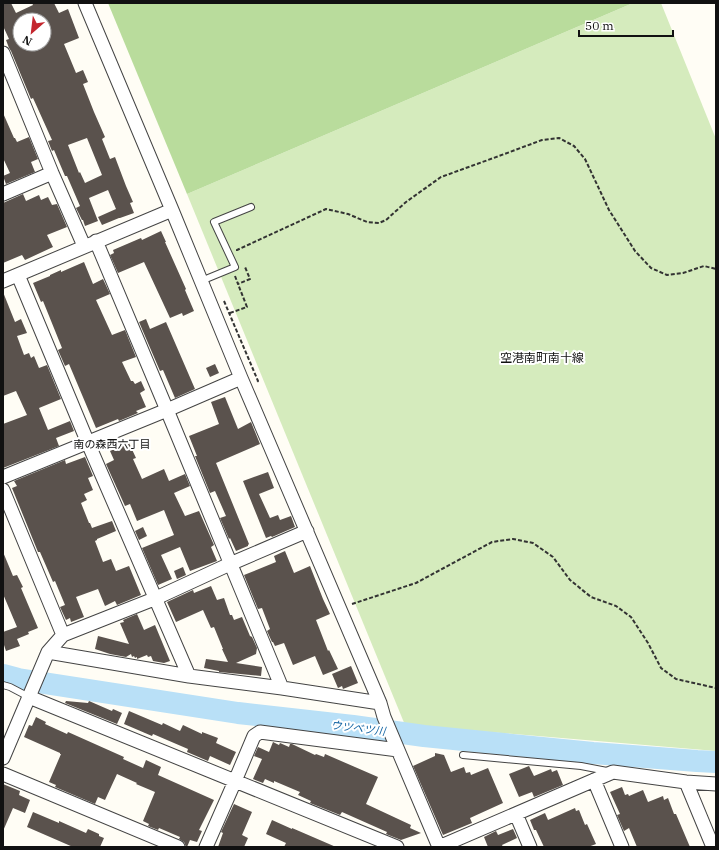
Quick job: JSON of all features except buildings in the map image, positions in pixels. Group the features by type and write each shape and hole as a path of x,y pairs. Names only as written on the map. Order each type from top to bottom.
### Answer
{"street":[{"path":"85,3 241,378 380,703 384,717 439,847 613,772 686,782 716,784"},
{"path":"3,54 52,173 90,244 167,410 282,688"},
{"path":"3,194 52,173"},
{"path":"3,281 172,210"},
{"path":"18,275 154,599 189,676"},
{"path":"3,477 88,443 241,378"},
{"path":"3,490 63,635"},
{"path":"3,758 46,658 63,635 154,599 307,531"},
{"path":"46,658 282,688 380,703"},
{"path":"31,693 235,781 397,847"},
{"path":"206,847 254,736 260,732 397,747"},
{"path":"3,774 178,847"},
{"path":"594,780 622,847"},
{"path":"686,782 713,847"},
{"path":"516,814 530,847"}],"lane":[{"path":"201,281 235,267 214,222 251,207"},
{"path":"3,685 31,693"},
{"path":"463,755 581,766 613,772"}],"path":[{"path":"240,257 237,250 326,209 348,214 367,222 379,223 386,220 406,202 441,177 542,140 559,138 574,146 585,159 609,210 635,251 651,268 667,275 683,273 704,266 716,269"},
{"path":"238,284 250,279 243,264"},
{"path":"230,313 247,307 234,275"},
{"path":"339,608 416,583 492,542 513,539 533,543 553,557 570,580 591,597 616,606 631,617 648,643 661,668 676,679 716,688"}],"green space":[{"path":"108,3 633,3 187,194"},
{"path":"633,3 661,3 716,139 716,751 405,725 187,194"}],"waterway":[{"name":"ウツベツ川","path":"3,675 18,679 238,713 353,726 424,736 593,753 716,762"}],"district":[{"name":"空港南町南十線","path":"542,357"},
{"name":"南の森西六丁目","path":"112,444"}]}
